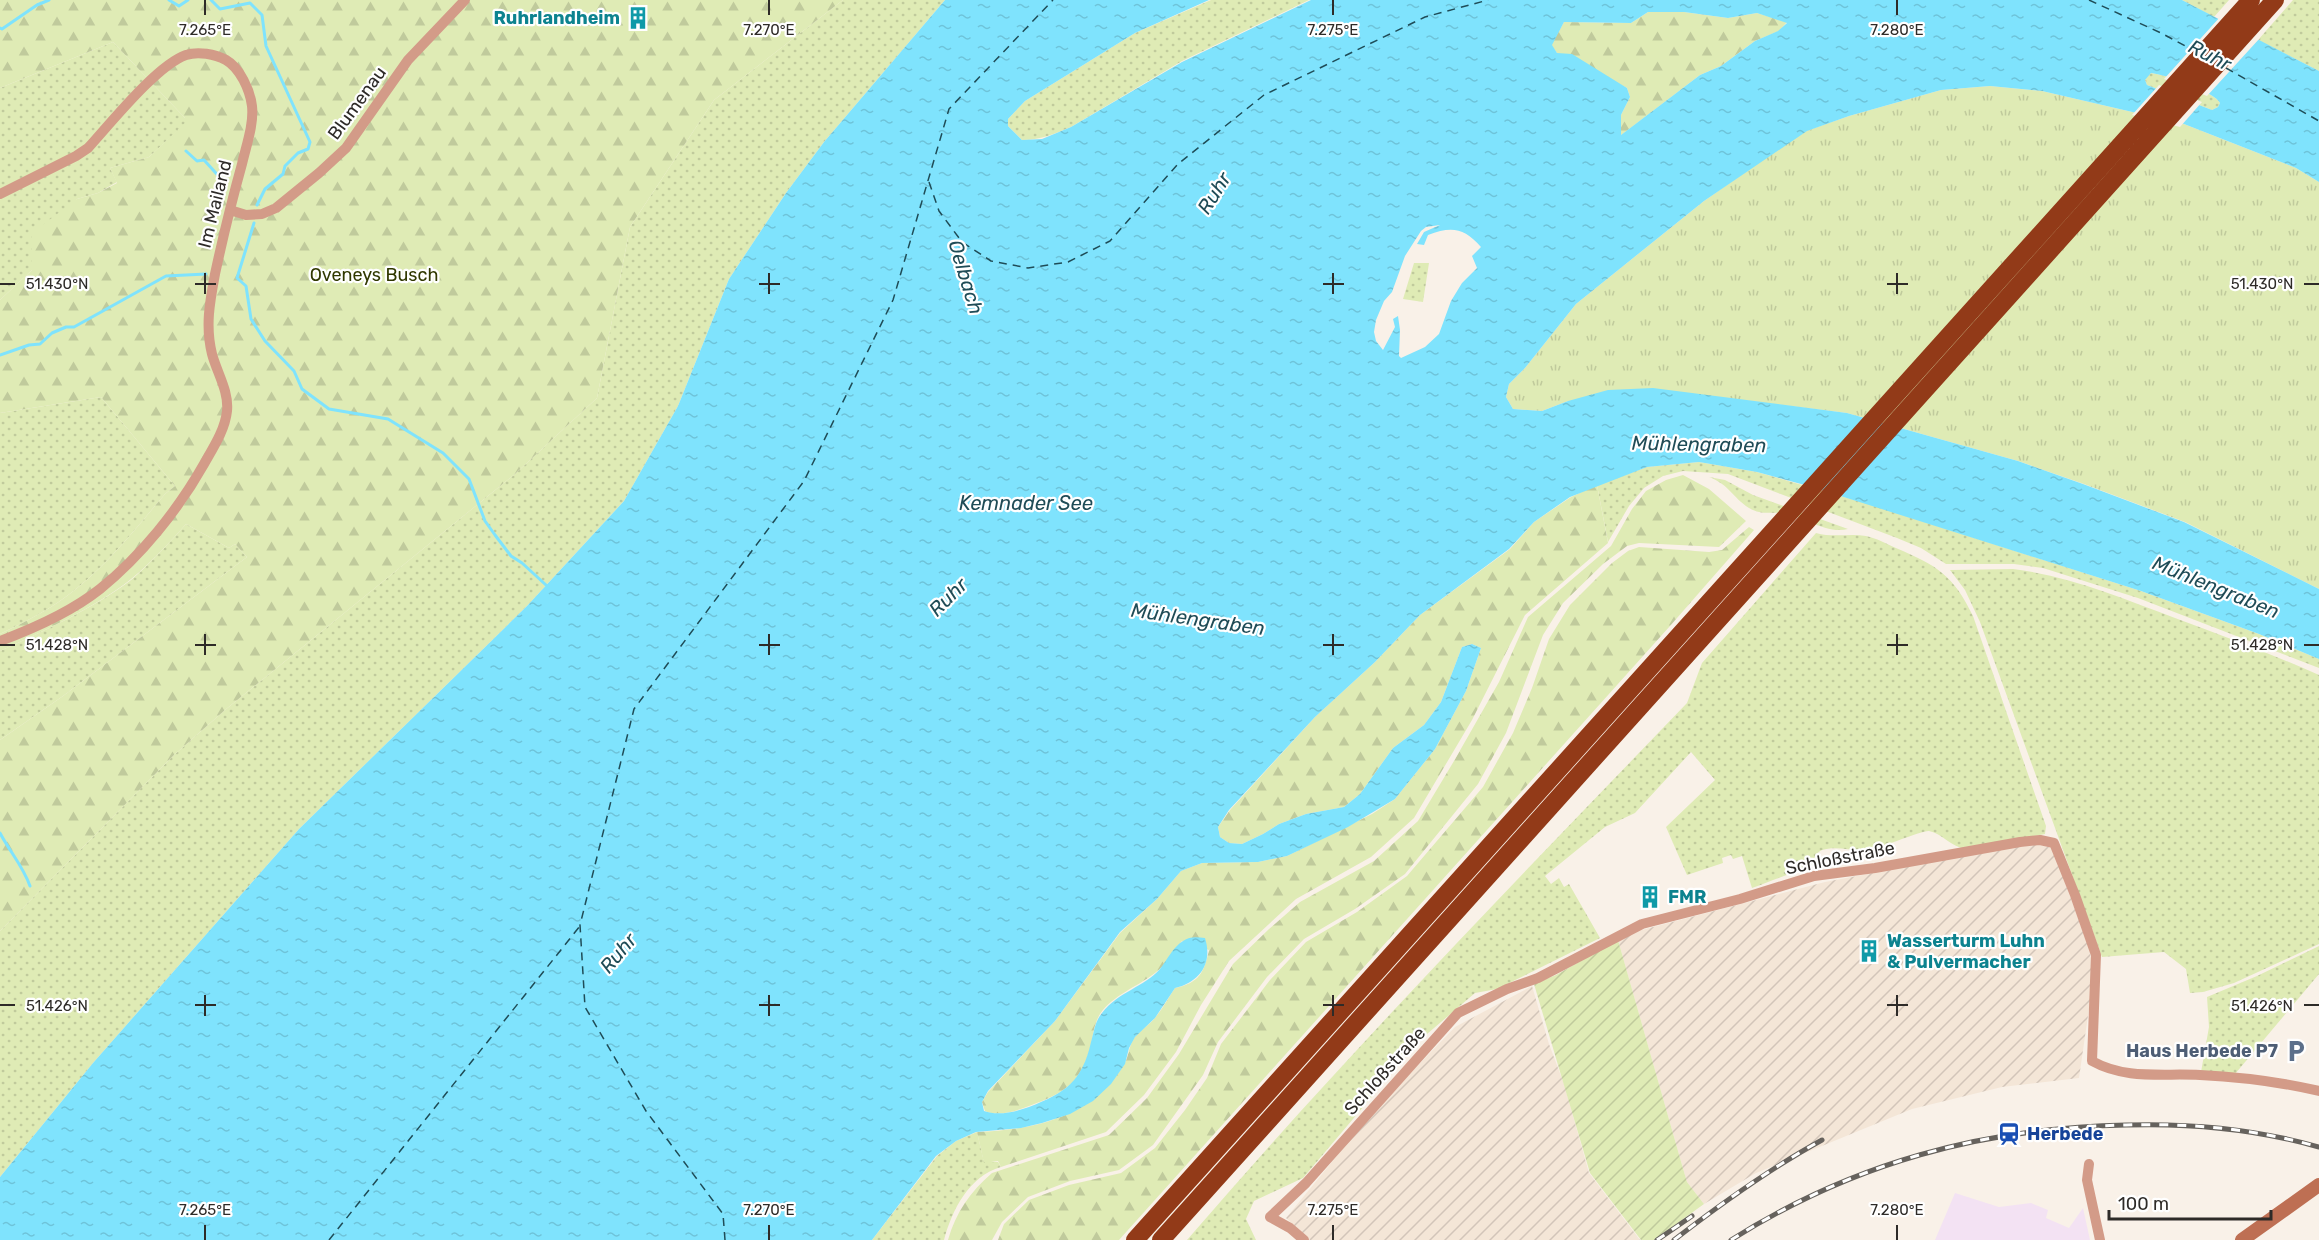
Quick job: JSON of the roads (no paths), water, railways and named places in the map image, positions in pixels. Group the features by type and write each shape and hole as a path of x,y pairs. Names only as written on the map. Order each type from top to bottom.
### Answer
{"highway":[{"path":"1135,1240 2251,0"},
{"path":"1161,1240 2276,0"}],"main road":[{"path":"2242,1240 2319,1185"}],"street":[{"name":"Blumenau","path":"230,210 246,215 262,214 276,208 319,173 346,148 408,60 465,0"},
{"name":"Im Mailand","path":"0,194 88,148 152,79 184,56 202,54 218,56 231,63 240,74 252,106 250,129 215,272 208,319 212,352 226,392 227,408 223,427 175,509 124,567 99,590 56,617 0,641"},
{"name":"Schloßstraße","path":"1304,1240 1290,1228 1270,1217 1306,1183 1458,1013 1507,989 1547,974 1642,924 1740,899 1814,876 1875,868 2020,842 2040,840 2054,843 2096,955 2090,1058 2092,1061 2106,1069 2120,1073 2238,1078 2319,1091"},
{"path":"2089,1164 2087,1180 2100,1240"}],"water":[{"name":"Kemnader See","path":"945,0 1209,0 1135,33 1025,101 1008,119 1008,126 1022,140 1042,139 1071,127 1182,62 1311,0 2182,0 2319,71 2319,182 2296,168 2184,124 2042,91 1990,86 1941,90 1849,116 1807,131 1704,201 1576,304 1525,368 1509,384 1506,397 1513,409 1542,411 1608,390 1653,388 1847,413 2018,461 2184,522 2319,589 2319,659 2259,634 2141,591 1812,487 1757,472 1699,462 1647,467 1570,497 1534,522 1509,549 1420,615 1375,662 1315,717 1229,810 1218,827 1220,837 1229,843 1242,844 1279,824 1306,814 1344,807 1360,794 1393,748 1424,725 1441,702 1462,647 1472,644 1481,648 1466,691 1435,749 1395,799 1348,827 1287,856 1258,862 1202,863 1181,871 1157,899 1120,932 1055,1021 988,1091 982,1102 984,1111 1006,1113 1029,1107 1062,1091 1083,1067 1096,1023 1108,1006 1154,975 1183,941 1196,937 1205,938 1207,956 1202,970 1191,981 1175,988 1155,1018 1135,1037 1129,1048 1125,1064 1111,1084 1093,1101 1070,1114 1021,1128 976,1132 956,1141 936,1156 872,1240 0,1240 0,1177 93,1063 299,829 527,606 624,501 678,406 729,279 786,193 824,142","holes":["1648,12 1684,12 1728,18 1757,13 1787,23 1778,31 1755,41 1721,66 1700,75 1621,135 1621,115 1630,97 1627,88 1572,54 1557,53 1552,45 1564,22 1631,23","2151,73 2167,77 2199,89 2220,103 2212,110 2147,85 2145,80","1440,225 1424,232 1417,244 1424,245 1428,235 1444,230 1457,230 1469,236 1481,247 1472,256 1477,268 1462,283 1451,301 1439,334 1425,347 1401,358 1399,356 1398,316 1393,319 1395,327 1383,350 1376,341 1374,332 1376,320 1384,301 1392,292 1405,256 1426,227"]}],"waterway":[{"path":"0,28 2,29 37,5 49,0"},
{"path":"169,0 179,6 188,0"},
{"path":"211,0 220,9 250,3 262,15 266,46 310,142 308,149 298,153 285,166 283,174 265,189 257,205"},
{"path":"186,151 197,161 204,160 224,182"},
{"path":"254,223 237,278 246,286 251,319 265,341 294,371 302,389 329,409 388,419 443,453 469,479 485,521 511,556 546,585"},
{"path":"0,355 29,345 40,344 52,333 66,327 74,327 166,276 206,274"},
{"path":"0,833 30,886"}],"railway":[{"path":"1731,1240 1777,1213 1824,1190 1872,1171 1970,1142 2021,1133 2126,1125 2175,1125 2224,1128 2319,1147"},
{"path":"1674,1240 1746,1187 1822,1140"},
{"path":"1657,1240 1692,1216"}],"place":[{"name":"Ruhrlandheim","path":"638,18"},
{"name":"FMR","path":"1650,897"},
{"name":"Wasserturm Luhn & Pulvermacher","path":"1869,951"},
{"name":"Haus Herbede P7","path":"2296,1051"},
{"name":"Herbede","path":"2009,1134"}],"water label":[{"name":"Ruhr","path":"2210,55"},
{"name":"Ruhr","path":"1214,193"},
{"name":"Oelbach","path":"966,277"},
{"name":"Mühlengraben","path":"1699,444"},
{"name":"Mühlengraben","path":"2216,587"},
{"name":"Ruhr","path":"948,597"},
{"name":"Mühlengraben","path":"1198,619"},
{"name":"Ruhr","path":"618,953"}],"park label":[{"name":"Oveneys Busch","path":"374,275"}]}
